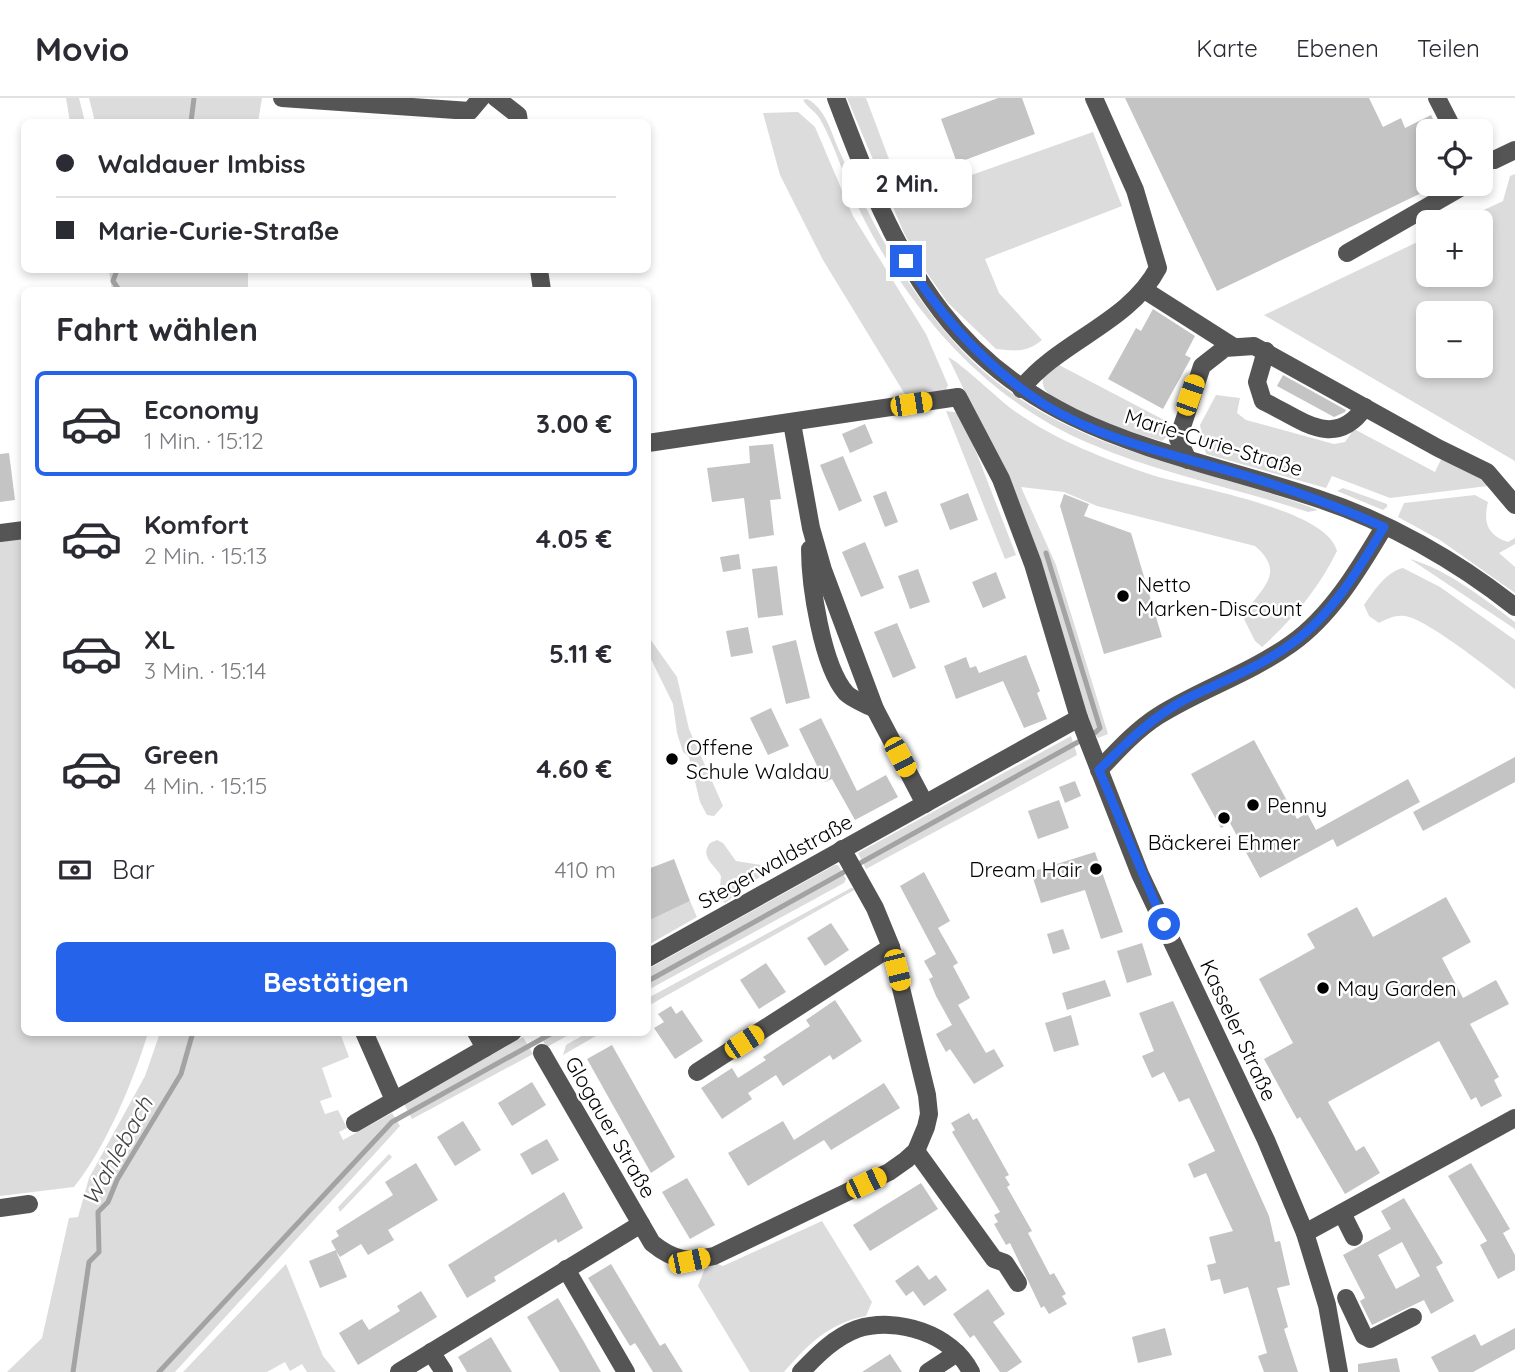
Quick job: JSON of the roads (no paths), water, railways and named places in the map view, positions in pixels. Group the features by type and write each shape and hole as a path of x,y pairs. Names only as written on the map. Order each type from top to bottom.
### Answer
{"street":[{"path":"282,98 470,111 481,98"},
{"path":"496,98 518,115 519,119"},
{"name":"Marie-Curie-Straße","path":"836,98 877,202 916,276 965,340 1021,389 1048,406 1133,444 1318,498 1384,527 1449,561 1515,607"},
{"path":"1021,389 1049,358 1074,344 1146,291 1158,268 1135,190 1094,98"},
{"path":"1437,98 1448,119"},
{"path":"1493,160 1515,150"},
{"path":"1347,253 1446,196"},
{"path":"1146,291 1234,347"},
{"path":"1188,460 1178,439 1202,366 1225,348 1254,346 1438,449 1487,472 1515,505"},
{"path":"1266,351 1257,382 1264,401 1321,430 1339,431 1355,421 1364,407"},
{"name":"Kasseler Straße","path":"792,423 958,397 1001,479 1029,552 1084,733 1140,874 1266,1140 1305,1233 1327,1306 1339,1372"},
{"path":"651,443 792,423 811,528 814,598 835,674 849,695 875,709"},
{"path":"1099,770 1155,718 1186,699 1237,677 1293,643 1324,615 1384,527"},
{"path":"811,528 875,709 925,804"},
{"path":"0,533 21,530"},
{"name":"Stegerwaldstraße","path":"651,957 849,861 925,804 1084,733"},
{"path":"849,861 891,947 929,1114 916,1151 994,1259 1005,1263 1018,1283"},
{"path":"697,1072 891,947"},
{"path":"366,1036 394,1100"},
{"path":"478,1036 485,1048"},
{"path":"355,1123 506,1036"},
{"name":"Glogauer Straße","path":"542,1053 652,1243 668,1256 689,1261 714,1256 889,1172 916,1151"},
{"path":"1305,1233 1515,1118"},
{"path":"0,1208 29,1204"},
{"path":"1342,1213 1354,1237"},
{"name":"Glogauer Straße","path":"399,1372 641,1224"},
{"path":"566,1269 626,1372"},
{"path":"1346,1298 1364,1336 1370,1339 1413,1317"},
{"path":"802,1372 816,1356 841,1337 869,1327 890,1325 918,1329 957,1353 971,1372"},
{"path":"431,1352 444,1372"},
{"path":"928,1372 957,1353"}],"waterway":[{"name":"Wahlebach","path":"191,119 194,98"},
{"name":"Wahlebach","path":"116,273 113,281 117,287"},
{"path":"651,979 1100,728 1046,553"},
{"name":"Wahlebach","path":"73,1372 89,1262 99,1252 98,1212 108,1202 117,1180 181,1074 192,1036"},
{"path":"159,1372 392,1122 547,1036"}],"place":[{"name":"Netto Marken-Discount","path":"1123,596"},
{"name":"Offene Schule Waldau","path":"672,759"},
{"name":"Penny","path":"1253,805"},
{"name":"Bäckerei Ehmer","path":"1224,818"},
{"name":"Dream Hair","path":"1096,869"},
{"name":"May Garden","path":"1323,988"}]}
